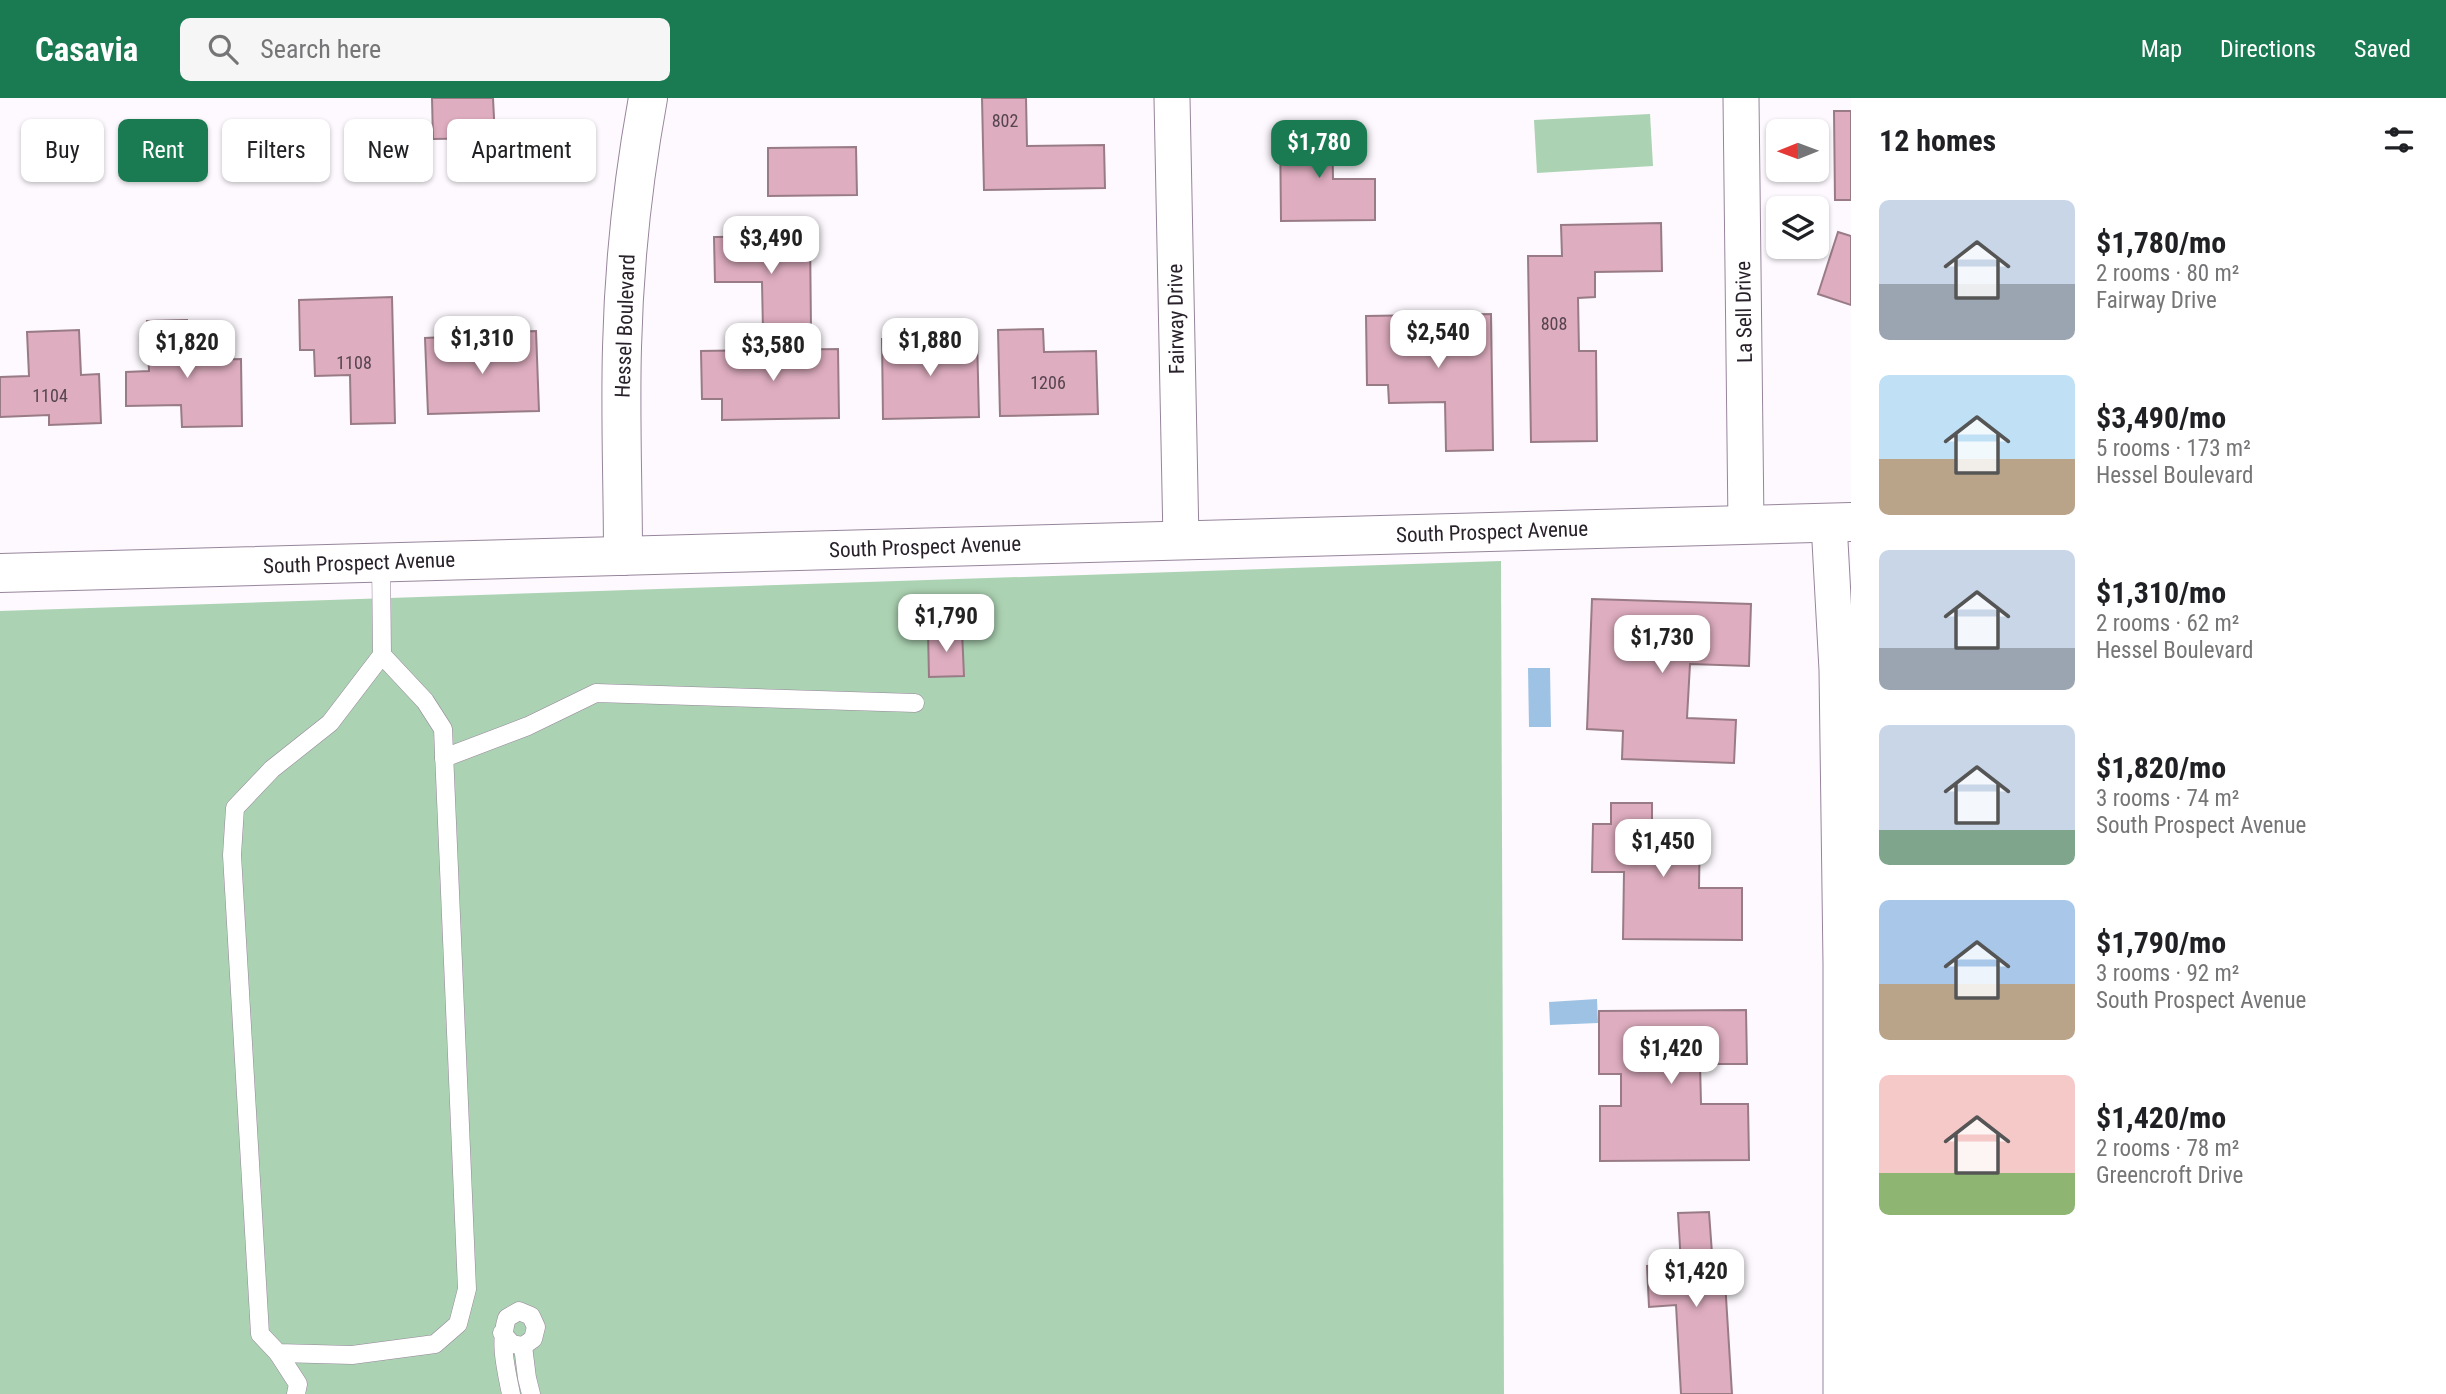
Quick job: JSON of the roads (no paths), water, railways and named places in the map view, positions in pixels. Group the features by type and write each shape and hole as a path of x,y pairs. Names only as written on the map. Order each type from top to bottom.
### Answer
{"main road":[{"name":"Hessel Boulevard","path":"623,556 622,348 626,272 637,158 648,98"},
{"name":"South Prospect Avenue","path":"0,573 1840,523"}],"street":[{"name":"Fairway Drive","path":"1172,98 1181,540"},
{"name":"La Sell Drive","path":"1741,98 1746,525"},
{"path":"1840,523 1837,670 1846,963 1841,1394"}],"lane":[{"path":"296,1394 298,1384 278,1353 260,1334 232,855 235,808 272,769 330,723 382,655 381,563"},
{"path":"278,1353 352,1355 435,1344 458,1324 467,1289 443,729 425,701 382,655"},
{"path":"444,758 528,726 596,693 915,703"},
{"path":"502,1333 512,1344 523,1346 533,1339 537,1326 531,1316 519,1311 506,1318 502,1333 511,1394"},
{"path":"523,1346 531,1394"}],"water":[{"path":"1528,668 1550,668 1551,727 1529,727"},
{"path":"1597,999 1598,1023 1550,1025 1549,1002"}]}
